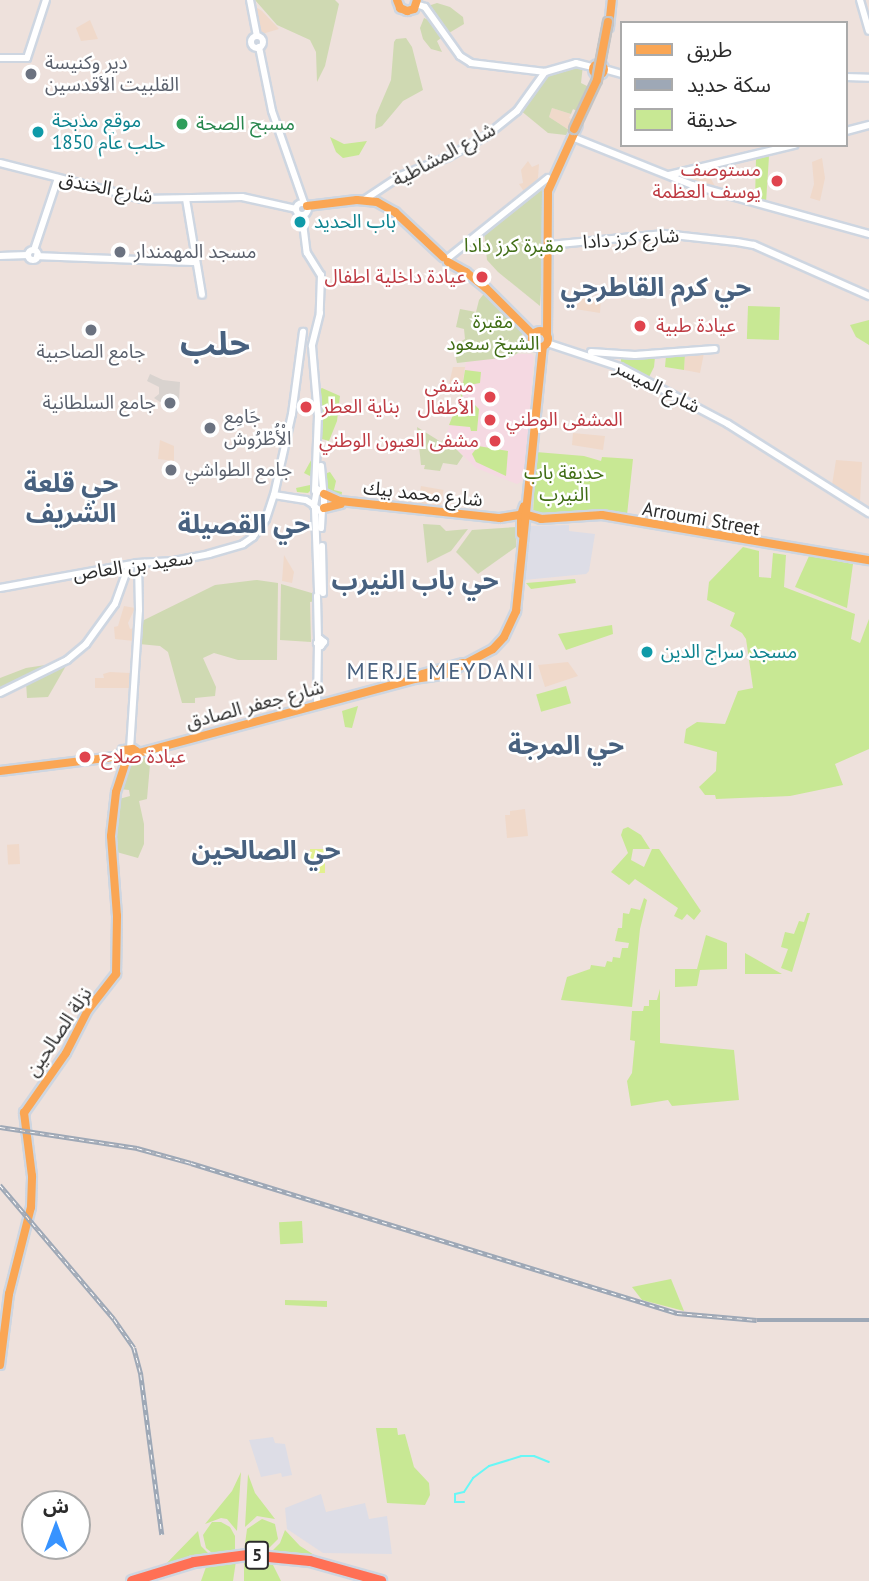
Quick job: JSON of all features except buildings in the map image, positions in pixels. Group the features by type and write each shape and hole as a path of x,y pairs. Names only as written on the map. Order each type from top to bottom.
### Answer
{"highway":[{"name":"5","path":"132,1581 211,1558 267,1555 310,1561 381,1581"},
{"name":"5","path":"142,1581 197,1564 249,1559 292,1562 368,1581"}],"main road":[{"path":"0,58 27,58 46,0"},
{"path":"397,0 402,10 417,4 435,21 467,61 545,72 576,63 620,74"},
{"path":"859,0 869,31"},
{"path":"540,337 549,245 549,183 597,80 611,1"},
{"path":"250,2 257,35 263,39 258,48 272,111 303,208 307,253 321,275 320,313 312,346 318,437 321,702"},
{"path":"573,132 598,69 608,20"},
{"path":"540,337 547,244 545,192 548,178 566,146 598,69"},
{"name":"شارع المشاطية","path":"363,200 400,176 448,157 486,136 517,110 545,72"},
{"path":"848,78 869,78"},
{"path":"848,130 869,125"},
{"path":"573,132 692,185 869,234"},
{"path":"667,176 786,147"},
{"name":"شارع الخندق","path":"0,163 142,199 242,197 303,208"},
{"path":"34,254 58,178"},
{"path":"447,260 548,178"},
{"path":"187,199 194,260 201,292"},
{"path":"303,208 363,200 387,207 447,260"},
{"path":"303,208 359,202 376,204 394,214 447,260 486,288 540,337 589,352 618,355 715,349"},
{"name":"شارع كرز دادا","path":"549,245 664,234 737,242 754,245 869,296"},
{"path":"0,256 34,254 194,260"},
{"path":"275,494 303,332"},
{"name":"شارع الميسر","path":"540,337 620,366 762,445 869,513"},
{"name":"شارع جعفر الصادق","path":"0,770 129,753 450,669 493,649 512,623 540,337"},
{"path":"299,363 313,363"},
{"name":"شارع محمد بيك","path":"275,494 305,496 319,492 340,501 524,520"},
{"name":"شارع محمد بيك","path":"275,494 306,500 319,508 341,504 524,520"},
{"name":"سعيد بن العاص","path":"0,588 138,563 209,554 243,544 260,530 275,494"},
{"name":"Arroumi Street","path":"524,520 602,515 869,562"},
{"path":"129,753 139,610 138,563"},
{"path":"0,693 67,660 86,644 115,604 129,565"},
{"name":"نزلة الصالحين","path":"0,1365 9,1294 31,1207 32,1176 24,1113 66,1052 88,1010 116,974 117,917 111,836 117,791 129,753"}],"shaded area":[{"path":"254,6 279,29 262,34 258,32"},
{"path":"90,20 98,39 81,41 76,28"},
{"path":"552,108 571,114 569,118 574,120 569,130 549,117"},
{"path":"822,158 825,178 820,201 810,198 814,184 812,162"},
{"path":"528,161 532,167 539,164 538,178 525,193 519,184 523,183 521,170"},
{"path":"705,168 717,190 676,176"},
{"path":"576,297 601,297 600,313 575,309"},
{"path":"704,353 700,373 684,370 685,354"},
{"name":"المشفى الوطني","path":"532,354 534,357 524,480 517,484 476,468 445,438 461,395 466,362"},
{"path":"453,367 465,367 461,395 448,388"},
{"path":"150,374 163,380 180,382 179,402 160,402 154,398 159,394 159,387 147,381"},
{"path":"573,433 605,436 603,450 572,445"},
{"path":"160,440 174,446 174,461 158,459"},
{"path":"836,460 862,462 860,501 832,485"},
{"path":"421,486 444,490 440,511 417,507"},
{"path":"569,525 569,531 595,534 589,571 586,574 524,580 530,526"},
{"path":"284,555 294,572 292,583 282,581"},
{"path":"124,606 135,608 128,623 130,629 134,628 134,641 115,639 114,627 118,626"},
{"path":"568,662 578,676 545,687 538,665"},
{"path":"130,673 129,688 95,688 95,678 104,678 103,674"},
{"path":"525,809 528,836 507,838 505,815 510,815 510,811"},
{"path":"19,844 20,864 8,865 7,845"},
{"path":"273,1437 275,1443 285,1444 292,1475 282,1477 281,1473 261,1477 249,1440"},
{"path":"321,1494 326,1512 365,1503 369,1519 387,1516 392,1554 323,1553 287,1529 285,1508"}],"green space":[{"path":"255,0 335,0 339,4 325,66 317,82 316,52 310,40 277,25"},
{"path":"437,3 450,7 463,17 464,24 449,33 428,6"},
{"path":"424,18 435,23 444,36 437,41 442,52 431,49 423,39 420,28"},
{"path":"406,38 412,47 423,90 403,101 382,126 375,129 376,115 391,80 394,42 396,39"},
{"path":"571,65 583,65 581,83 589,87 577,111 573,109 571,114 552,108 549,117 569,130 566,135 548,133 520,110 552,72"},
{"path":"330,137 344,144 367,141 359,155 343,158 336,152"},
{"path":"769,156 766,203 755,200 756,159"},
{"name":"مقبرة كرز دادا","path":"540,186 543,188 544,241 540,306 487,260 484,232"},
{"name":"مقبرة الشيخ سعود","path":"486,291 522,325 523,350 511,357 457,363 455,354 460,351 460,342 465,339 464,329 456,327 460,309 476,312 479,300"},
{"path":"748,306 780,307 779,340 747,339"},
{"path":"869,320 869,345 856,337 850,325"},
{"path":"685,354 684,370 665,367 666,356"},
{"path":"621,357 655,357 648,379 621,364"},
{"path":"465,370 481,372 480,383 463,386 462,401 473,403 479,409 477,431 471,431 470,427 449,425 461,395"},
{"path":"322,388 340,396 337,421 329,441 322,439 318,390"},
{"path":"417,427 441,442 445,438 463,456 457,465 443,463 440,471 424,469 425,465 421,465"},
{"path":"478,446 508,451 506,476 476,462 472,454"},
{"name":"حديقة باب النيرب","path":"536,452 584,456 601,461 602,457 633,459 627,515 594,511 533,515"},
{"path":"315,453 312,489 308,493 297,492 296,488 310,485 312,477 304,473"},
{"path":"330,472 336,481 334,490 342,492 341,499 326,487 324,474"},
{"path":"423,524 440,525 446,531 468,529 451,551 427,563"},
{"path":"517,527 516,547 478,574 456,552 472,530"},
{"path":"743,547 759,551 759,577 771,578 773,553 786,555 784,587 855,614 851,639 860,643 869,619 869,749 835,764 843,785 790,796 716,799 715,795 705,795 699,787 716,771 717,752 684,743 686,729 697,722 725,724 738,691 753,688 746,639 742,633 730,626 735,613 707,600 709,582"},
{"path":"809,556 853,564 847,608 795,587"},
{"path":"575,579 576,583 531,589 526,583"},
{"path":"257,580 278,583 277,660 238,660 214,653 203,658 216,687 215,696 195,698 195,703 182,703 168,652 160,646 139,644 140,622 215,585"},
{"path":"281,584 315,594 316,601 310,602 311,642 280,640"},
{"path":"612,625 613,634 566,650 558,634"},
{"path":"65,662 67,664 48,697 27,698 26,682"},
{"path":"52,664 0,691 0,678 26,668"},
{"path":"566,686 571,703 541,712 536,695"},
{"path":"358,706 352,728 345,727 342,711"},
{"path":"151,753 147,799 139,801 144,824 144,844 138,858 113,851 112,837 119,799 130,796 129,790 119,789 130,760"},
{"path":"628,827 641,835 650,849 633,849 631,860 644,867 652,849 659,849 701,911 694,920 687,914 682,920 674,916 678,908 635,879 629,885 611,872 628,853 621,835 623,829"},
{"path":"310,849 325,849 325,873 310,873"},
{"path":"644,898 647,900 640,929 632,1007 561,1000 567,977 590,969 591,965 605,967 607,961 612,962 613,957 620,958 622,948 628,948 629,943 615,941 618,928 622,928 623,913 629,914 631,908 640,910"},
{"path":"807,913 810,913 792,972 781,968 788,949 781,947 785,932 794,934 799,921 804,922"},
{"path":"706,935 727,943 727,969 700,970 697,986 675,987 675,969 697,969"},
{"path":"745,953 782,974 745,974"},
{"path":"660,989 660,1043 734,1050 739,1100 672,1106 668,1100 631,1106 627,1081 632,1073 635,1041 630,1040 632,1011 643,1011 644,1006 649,1006 649,1000 657,1000"},
{"path":"302,1221 303,1243 280,1244 279,1222"},
{"path":"671,1279 684,1311 642,1300 632,1287"},
{"path":"285,1300 327,1301 327,1307 285,1305"},
{"path":"376,1428 397,1428 398,1435 405,1434 414,1467 429,1483 430,1495 425,1505 387,1503"},
{"path":"241,1472 237,1531 227,1519 221,1518 205,1524 232,1491"},
{"path":"248,1474 255,1493 275,1519 257,1516 245,1527"},
{"path":"262,1519 275,1524 278,1539 266,1551 244,1552 247,1529"},
{"path":"212,1522 221,1522 230,1527 235,1536 235,1553 212,1553 206,1548 203,1535"},
{"path":"285,1530 300,1546 322,1560 270,1553 280,1543"},
{"path":"198,1531 201,1546 211,1556 161,1569"},
{"path":"244,1560 273,1565 281,1581 244,1581"},
{"path":"236,1561 233,1581 201,1581 206,1567"}],"waterway":[{"path":"464,1502 455,1502 455,1494 464,1492 473,1478 489,1466 521,1456 534,1456 549,1462"}],"railway":[{"path":"0,1127 137,1148 677,1313 757,1320 869,1320"},
{"path":"0,1185 114,1319 134,1348 141,1375 162,1535"}],"place":[{"name":"دير وكنيسة القلبيت الأقدسين","path":"31,74"},
{"name":"مسبح الصحة","path":"182,124"},
{"name":"موقع مذبحة حلب عام 1850","path":"38,132"},
{"name":"مستوصف يوسف العظمة","path":"777,181"},
{"name":"باب الحديد","path":"300,222"},
{"name":"مسجد المهمندار","path":"120,252"},
{"name":"عيادة داخلية اطفال","path":"482,277"},
{"name":"عيادة طبية","path":"640,326"},
{"name":"جامع الصاحبية","path":"91,330"},
{"name":"مشفى الأطفال","path":"490,397"},
{"name":"جامع السلطانية","path":"170,403"},
{"name":"بناية العطر","path":"306,407"},
{"name":"المشفى الوطني","path":"490,420"},
{"name":"جَامِع الْأُطْرُوش","path":"210,428"},
{"name":"مشفى العيون الوطني","path":"495,441"},
{"name":"جامع الطواشي","path":"171,470"},
{"name":"مسجد سراج الدين","path":"647,652"},
{"name":"عيادة صلاح","path":"85,757"}],"district":[{"name":"حي كرم القاطرجي","path":"656,287"},
{"name":"حلب","path":"215,343"},
{"name":"حي قلعة الشريف","path":"71,498"},
{"name":"حي القصيلة","path":"244,524"},
{"name":"حي باب النيرب","path":"415,580"},
{"name":"MERJE MEYDANI","path":"441,671"},
{"name":"حي المرجة","path":"566,745"},
{"name":"حي الصالحين","path":"266,850"}]}
